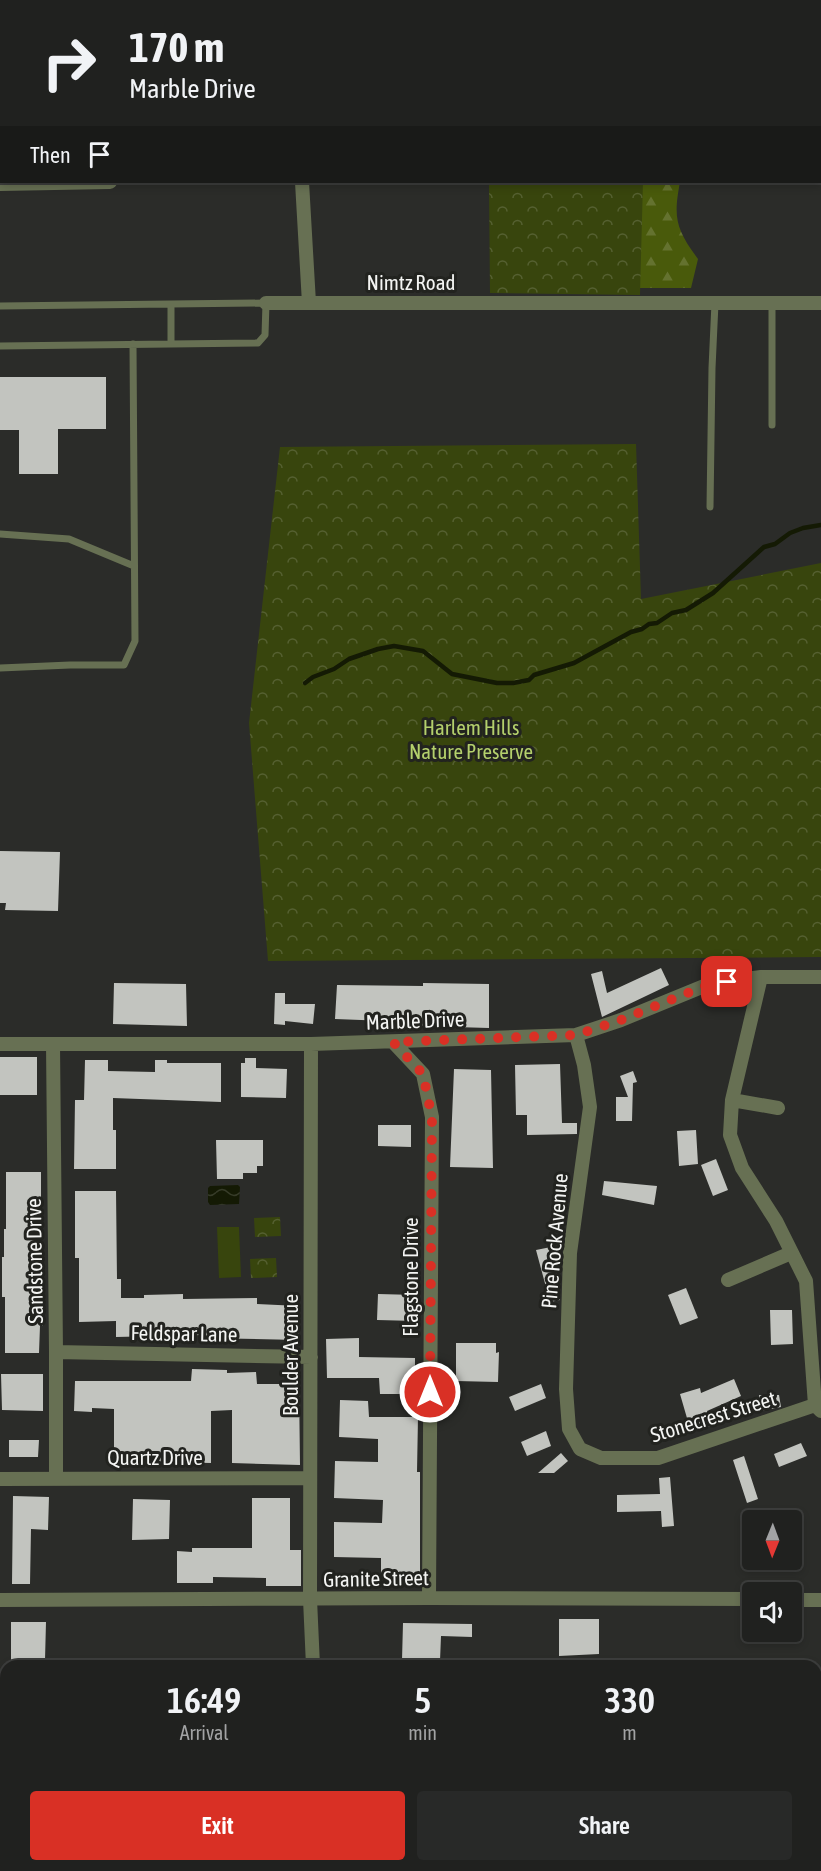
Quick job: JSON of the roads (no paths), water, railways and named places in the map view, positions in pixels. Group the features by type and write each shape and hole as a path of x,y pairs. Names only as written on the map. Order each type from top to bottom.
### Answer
{"street":[{"path":"0,184 42,183"},
{"path":"302,183 309,303"},
{"name":"Nimtz Road","path":"266,303 821,303"},
{"path":"761,977 732,1100 730,1135 742,1167 776,1221 806,1281 819,1406"},
{"name":"Marble Drive","path":"0,1044 311,1044 576,1035 621,1020 710,984 761,977 821,977"},
{"name":"Pine Rock Avenue","path":"576,1035 584,1065 590,1107 570,1253 566,1389 569,1429 580,1449"},
{"name":"Flagstone Drive","path":"393,1042 423,1074 432,1118 429,1598"},
{"name":"Sandstone Drive","path":"53,1044 56,1479"},
{"name":"Boulder Avenue","path":"311,1044 310,1599 313,1660"},
{"path":"732,1100 778,1108"},
{"path":"728,1280 791,1253"},
{"name":"Feldspar Lane","path":"56,1352 311,1357"},
{"name":"Stonecrest Street","path":"580,1449 601,1458 658,1458 819,1406"},
{"name":"Quartz Drive","path":"0,1479 310,1478"},
{"name":"Granite Street","path":"0,1600 742,1599"},
{"path":"802,1600 821,1600"}],"lane":[{"name":"Nimtz Road","path":"0,306 266,303"},
{"path":"0,346 258,343 265,335 266,303"},
{"path":"710,507 716,303"},
{"path":"772,303 772,425"},
{"path":"171,304 171,344"},
{"path":"0,668 124,665 135,641 133,344"},
{"path":"0,534 69,539 134,566"}],"water":[{"path":"238,1185 240,1187 239,1204 210,1205 208,1202 210,1186"}],"waterway":[{"path":"305,683 349,659 394,646 423,651 452,674 497,683 529,680 534,675 574,663 631,632 657,623 672,613 686,610 713,593 764,547 775,544 790,533 821,525"}],"park label":[{"name":"Harlem Hills Nature Preserve","path":"471,739"}]}
